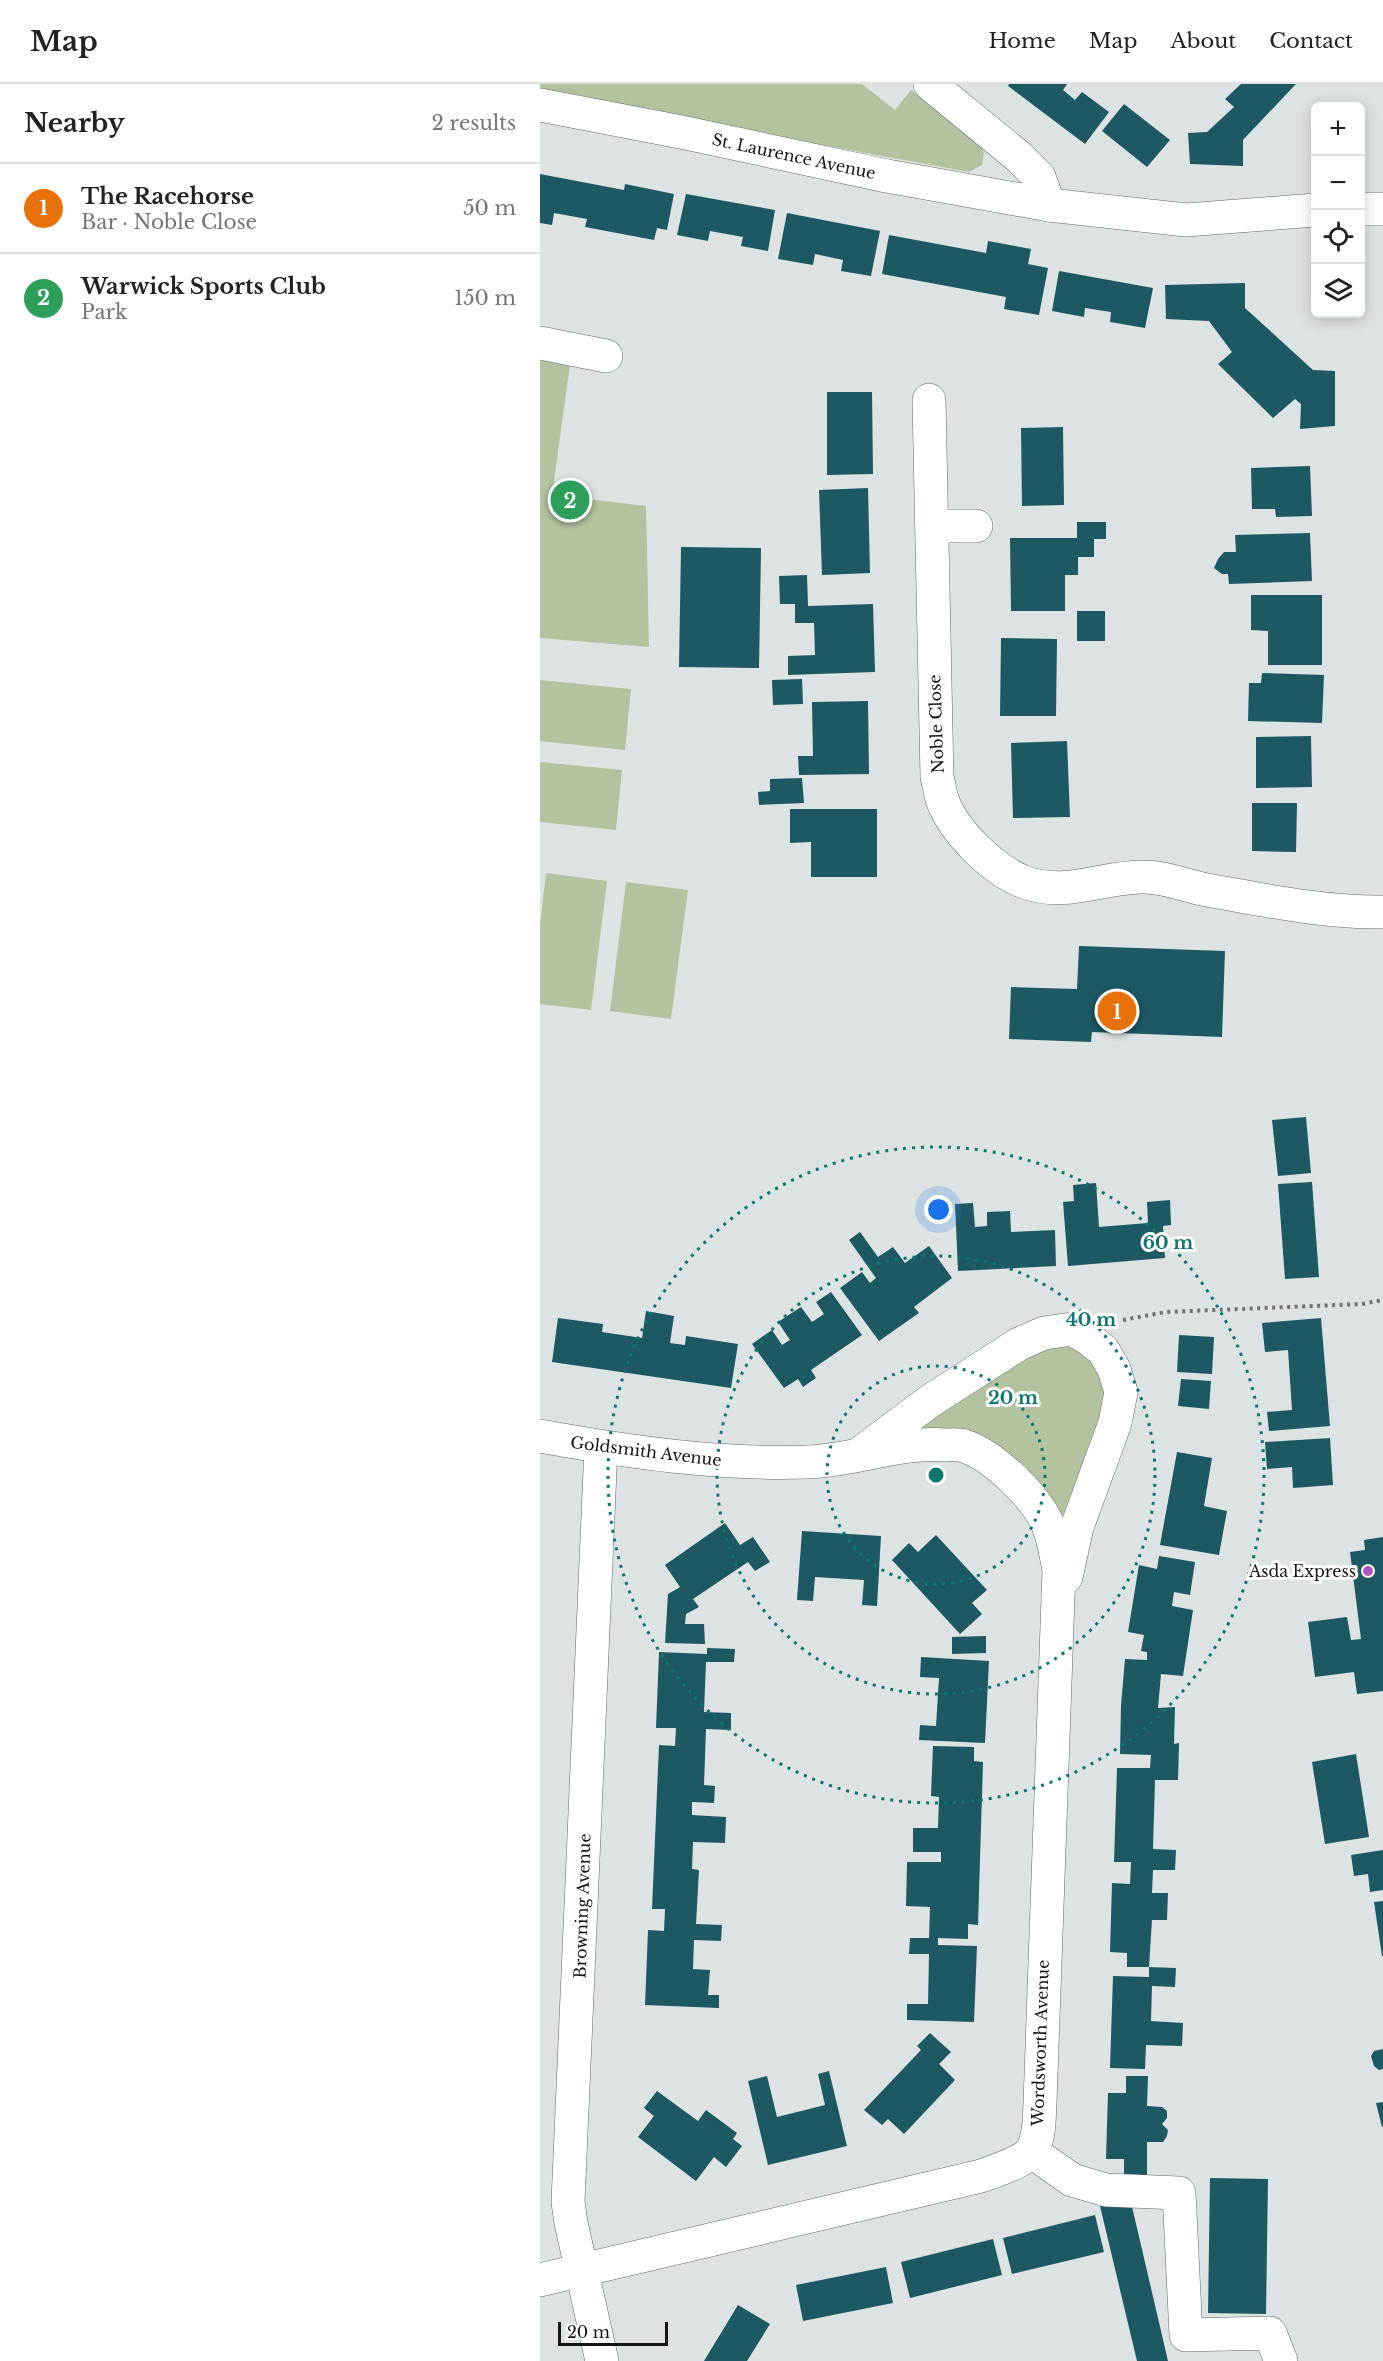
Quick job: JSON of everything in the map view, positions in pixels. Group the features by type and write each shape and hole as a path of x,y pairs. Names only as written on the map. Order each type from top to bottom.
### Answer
{"street":[{"path":"930,84 1019,157 1039,177 1049,205"},
{"name":"St. Laurence Avenue","path":"540,105 681,132 887,176 1049,205 1186,220 1311,210"},
{"path":"1365,209 1383,209"},
{"path":"540,343 606,356"},
{"name":"Noble Close","path":"929,400 937,777 943,801 957,826 996,866 1024,882 1053,889 1082,887 1109,880 1141,877 1173,880 1204,889 1281,903 1352,912 1383,912"},
{"path":"933,526 976,526"},
{"name":"Goldsmith Avenue","path":"859,1454 930,1401 1019,1344 1044,1333 1072,1329"},
{"name":"Wordsworth Avenue","path":"1059,1611 1077,1527 1115,1423 1121,1392 1114,1369 1103,1350 1072,1329"},
{"name":"Goldsmith Avenue","path":"540,1436 601,1447 707,1461 807,1462 917,1444 964,1446 993,1462 1018,1483"},
{"name":"Browning Avenue","path":"601,1447 568,2202 602,2361"},
{"name":"Wordsworth Avenue","path":"540,2280 981,2176 1010,2166 1031,2151 1039,2128 1059,1570 1048,1523 1038,1506 1018,1483"},
{"path":"1031,2151 1072,2180 1083,2184 1106,2190 1179,2193 1186,2335 1270,2333 1281,2361"}],"path":[{"path":"1072,1329 1166,1312 1362,1304 1383,1300"}],"green space":[{"path":"540,84 862,84 895,110 911,90 978,140 984,153 982,165 969,172 654,114 540,90"},
{"path":"540,359 570,365 552,495 646,506 649,647 540,638"},
{"path":"540,680 631,689 625,750 540,741"},
{"path":"540,762 622,770 616,830 540,822"},
{"path":"546,873 607,881 591,1010 540,1004 540,925"},
{"path":"626,882 688,890 671,1019 610,1011"},
{"path":"1051,1345 1077,1347 1105,1375 1110,1403 1072,1509 1061,1515 1025,1466 987,1441 916,1426 1037,1350"}],"building":[{"path":"1009,84 1067,84 1063,90 1075,100 1082,92 1109,112 1085,144 1008,86"},
{"path":"1241,84 1296,84 1243,140 1243,166 1190,164 1188,133 1207,132 1234,107 1225,99"},
{"path":"1124,104 1170,140 1147,167 1102,131"},
{"path":"540,174 624,190 625,184 674,194 667,230 657,228 654,240 585,227 587,219 554,213 552,225 540,223"},
{"path":"686,194 775,210 768,251 741,246 743,237 710,231 708,241 677,235"},
{"path":"787,213 880,231 871,276 841,271 843,260 815,254 813,265 778,259"},
{"path":"889,235 986,253 988,241 1031,249 1028,264 1048,268 1039,315 1004,309 1006,297 882,274"},
{"path":"1059,271 1153,288 1145,328 1110,322 1111,312 1085,308 1084,317 1052,311"},
{"path":"1245,283 1245,308 1313,370 1335,371 1335,426 1300,429 1301,404 1295,399 1273,418 1218,364 1232,352 1209,321 1166,319 1165,285"},
{"path":"827,392 872,392 873,474 827,475"},
{"path":"1063,427 1064,505 1022,506 1021,428"},
{"path":"1310,466 1312,516 1276,517 1275,509 1252,509 1251,468"},
{"path":"868,488 870,573 822,575 819,490"},
{"path":"1077,522 1106,522 1106,539 1094,539 1094,557 1078,557 1078,575 1065,575 1065,611 1011,611 1010,538 1077,538"},
{"path":"1310,533 1312,581 1229,584 1228,574 1222,574 1214,568 1224,552 1236,552 1235,535"},
{"path":"681,547 761,548 759,668 679,667"},
{"path":"807,575 808,606 873,604 875,672 788,675 788,656 815,655 814,623 795,623 795,604 780,604 779,576"},
{"path":"1251,595 1322,595 1322,665 1268,665 1268,631 1251,630"},
{"path":"1077,611 1105,611 1105,641 1077,641"},
{"path":"1001,638 1057,639 1056,716 1000,716"},
{"path":"1262,673 1324,675 1322,723 1248,721 1249,683 1261,683"},
{"path":"802,679 803,704 773,705 772,680"},
{"path":"868,701 869,774 799,775 798,756 813,756 812,702"},
{"path":"1311,736 1312,787 1256,788 1256,737"},
{"path":"1067,741 1070,817 1013,818 1011,743"},
{"path":"802,778 804,803 759,805 758,792 770,791 770,779"},
{"path":"1252,803 1297,803 1296,852 1252,851"},
{"path":"790,809 877,809 877,877 811,877 811,842 790,843"},
{"path":"1079,946 1225,951 1222,1037 1092,1032 1091,1042 1009,1039 1011,987 1077,989"},
{"path":"1306,1117 1311,1173 1278,1176 1272,1120"},
{"path":"1312,1182 1319,1277 1285,1279 1278,1184"},
{"path":"1096,1183 1099,1227 1148,1223 1147,1202 1170,1200 1171,1225 1163,1226 1165,1258 1068,1266 1063,1202 1074,1201 1073,1185"},
{"path":"973,1203 975,1227 987,1226 987,1212 1010,1211 1011,1232 1055,1230 1056,1266 958,1271 955,1204"},
{"path":"860,1232 878,1257 893,1247 905,1263 929,1246 952,1278 914,1307 919,1313 879,1341 840,1288 862,1272 870,1283 876,1278 849,1240"},
{"path":"831,1292 862,1335 811,1370 816,1378 803,1387 798,1379 784,1388 752,1344 772,1330 782,1345 790,1340 778,1322 801,1307 812,1322 824,1314 816,1302"},
{"path":"646,1311 674,1316 670,1343 685,1345 686,1336 738,1344 731,1388 552,1362 558,1318 603,1324 602,1332 642,1338"},
{"path":"1321,1318 1330,1426 1269,1431 1267,1412 1292,1410 1288,1350 1265,1352 1262,1323"},
{"path":"1179,1335 1214,1337 1212,1374 1177,1372"},
{"path":"1181,1379 1211,1381 1209,1409 1178,1406"},
{"path":"1330,1438 1333,1485 1293,1488 1292,1467 1267,1469 1265,1442"},
{"path":"1177,1452 1212,1458 1204,1506 1227,1511 1219,1555 1160,1545"},
{"path":"725,1523 740,1545 753,1537 770,1562 755,1571 748,1562 693,1599 699,1607 686,1614 685,1624 704,1624 705,1644 665,1643 668,1594 680,1587 665,1565"},
{"path":"802,1531 881,1536 877,1606 862,1605 864,1580 815,1577 813,1601 797,1600"},
{"path":"936,1535 987,1590 972,1603 982,1614 960,1634 892,1560 909,1543 918,1552"},
{"path":"1383,1537 1383,1691 1357,1694 1354,1672 1315,1677 1308,1622 1347,1617 1351,1640 1361,1639 1350,1552 1365,1550 1364,1540"},
{"path":"1159,1556 1195,1562 1190,1595 1174,1592 1172,1606 1193,1610 1183,1676 1161,1674 1158,1708 1175,1707 1174,1744 1179,1743 1178,1780 1155,1780 1153,1849 1176,1850 1175,1870 1153,1870 1152,1893 1168,1893 1167,1920 1152,1920 1149,1967 1127,1967 1127,1953 1110,1952 1112,1883 1130,1884 1131,1862 1114,1862 1117,1768 1150,1768 1151,1755 1120,1754 1125,1659 1147,1660 1147,1652 1141,1651 1144,1635 1128,1632 1139,1565 1157,1569"},
{"path":"986,1636 986,1653 952,1654 952,1637"},
{"path":"707,1648 735,1649 734,1662 706,1662 704,1712 731,1713 731,1730 706,1729 704,1785 715,1786 714,1803 692,1802 692,1815 726,1817 725,1843 693,1842 692,1869 699,1870 696,1924 722,1925 721,1941 694,1940 693,1969 710,1970 708,1995 719,1995 719,2008 645,2005 648,1930 664,1931 665,1909 652,1909 659,1745 675,1746 676,1728 656,1728 659,1652 707,1654"},
{"path":"921,1657 989,1661 985,1743 919,1740 920,1725 936,1726 939,1678 920,1677"},
{"path":"933,1746 974,1747 974,1761 983,1762 978,1925 968,1924 968,1939 938,1938 938,1945 977,1946 974,2022 907,2020 907,2004 928,2004 929,1954 909,1954 910,1938 929,1938 930,1907 906,1906 907,1862 941,1862 941,1852 913,1852 913,1828 938,1828 939,1797 931,1796"},
{"path":"1356,1754 1369,1837 1325,1844 1312,1762"},
{"path":"1383,1850 1383,1890 1370,1892 1368,1874 1354,1876 1351,1855"},
{"path":"1383,1901 1383,1956 1382,1956 1374,1902"},
{"path":"1149,1967 1176,1968 1175,1987 1152,1986 1151,2021 1183,2023 1182,2046 1146,2045 1145,2069 1110,2068 1113,1976 1149,1977"},
{"path":"930,2033 951,2052 939,2064 955,2080 904,2134 888,2119 882,2125 864,2110 921,2050 917,2046"},
{"path":"1383,2049 1383,2069 1379,2070 1374,2066 1371,2056 1374,2051"},
{"path":"829,2071 847,2146 768,2165 748,2081 767,2076 777,2117 825,2105 818,2074"},
{"path":"1126,2076 1148,2076 1147,2106 1162,2107 1167,2111 1167,2118 1162,2124 1168,2130 1167,2136 1163,2142 1147,2142 1147,2176 1124,2175 1124,2159 1106,2159 1108,2093 1126,2093"},
{"path":"657,2091 698,2121 706,2110 737,2133 733,2139 742,2146 726,2167 714,2157 696,2181 638,2137 654,2116 644,2108"},
{"path":"1383,2102 1383,2127 1382,2127 1376,2103"},
{"path":"1210,2178 1268,2179 1266,2314 1208,2313"},
{"path":"1130,2198 1168,2361 1137,2361 1100,2206"},
{"path":"1095,2215 1104,2252 1012,2274 1003,2238"},
{"path":"993,2239 1002,2275 910,2298 901,2262"},
{"path":"886,2267 893,2303 803,2321 796,2285"},
{"path":"738,2305 770,2324 747,2361 704,2361"}],"place":[{"name":"Warwick Sports Club","path":"570,500"},
{"name":"The Racehorse","path":"1117,1011"},
{"name":"Asda Express","path":"1368,1571"}]}
